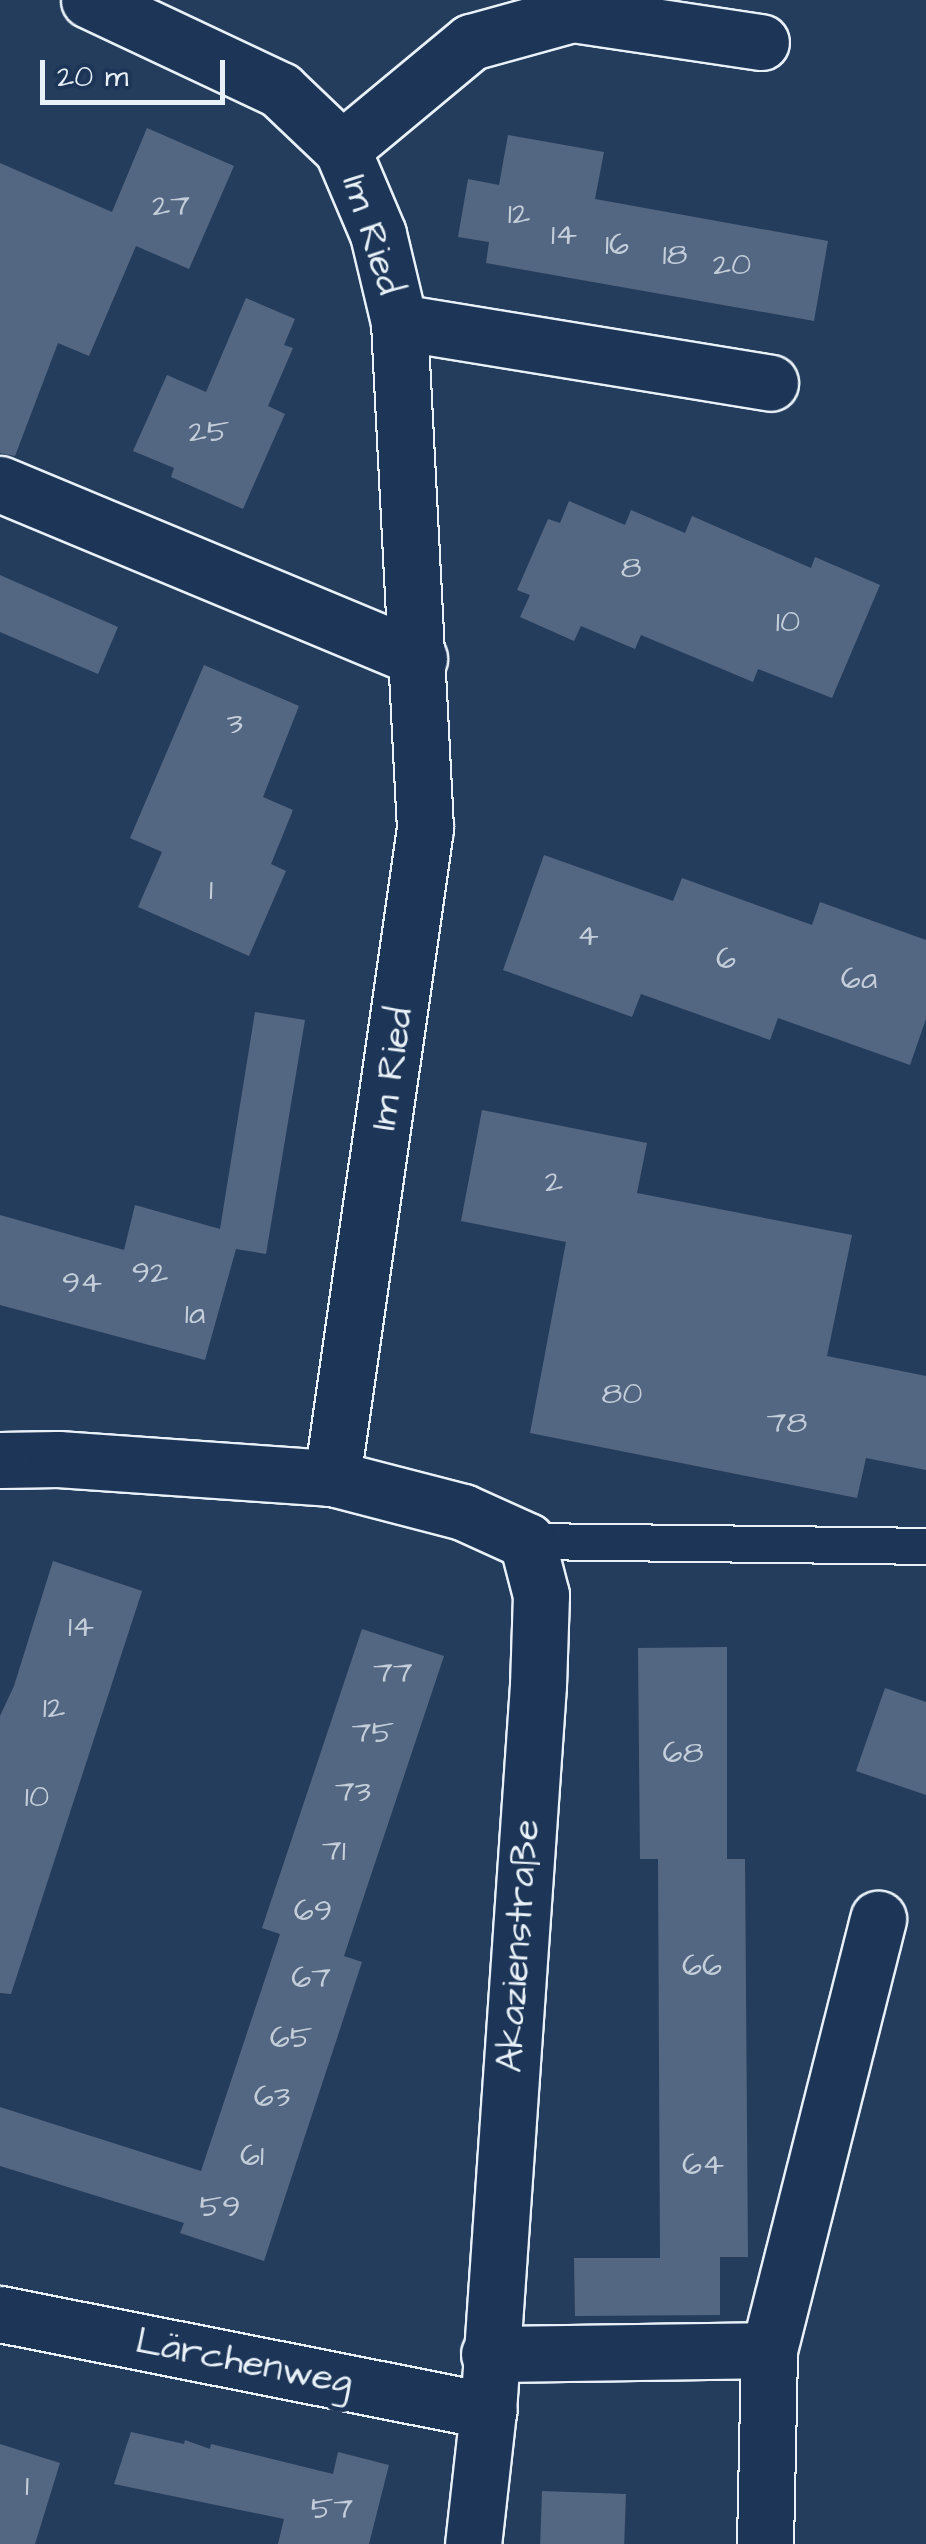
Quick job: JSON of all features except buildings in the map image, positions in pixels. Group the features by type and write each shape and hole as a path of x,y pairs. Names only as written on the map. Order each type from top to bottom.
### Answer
{"street":[{"name":"Im Ried","path":"88,0 280,90 342,150 378,234 399,322 420,658 425,828 332,1478"},
{"name":"Im Ried","path":"342,150 471,42 572,14 761,42"},
{"name":"Im Ried","path":"399,322 770,383"},
{"path":"0,484 420,658"},
{"path":"0,1460 58,1459 332,1478 462,1512 527,1540"},
{"name":"Akazienstraße","path":"473,2544 488,2411 538,1685 541,1596 527,1540"},
{"path":"765,2544 769,2350 878,1918"},
{"name":"Lärchenweg","path":"0,2314 488,2411"},
{"path":"489,2354 769,2350"}],"lane":[{"path":"527,1540 926,1546"}]}
